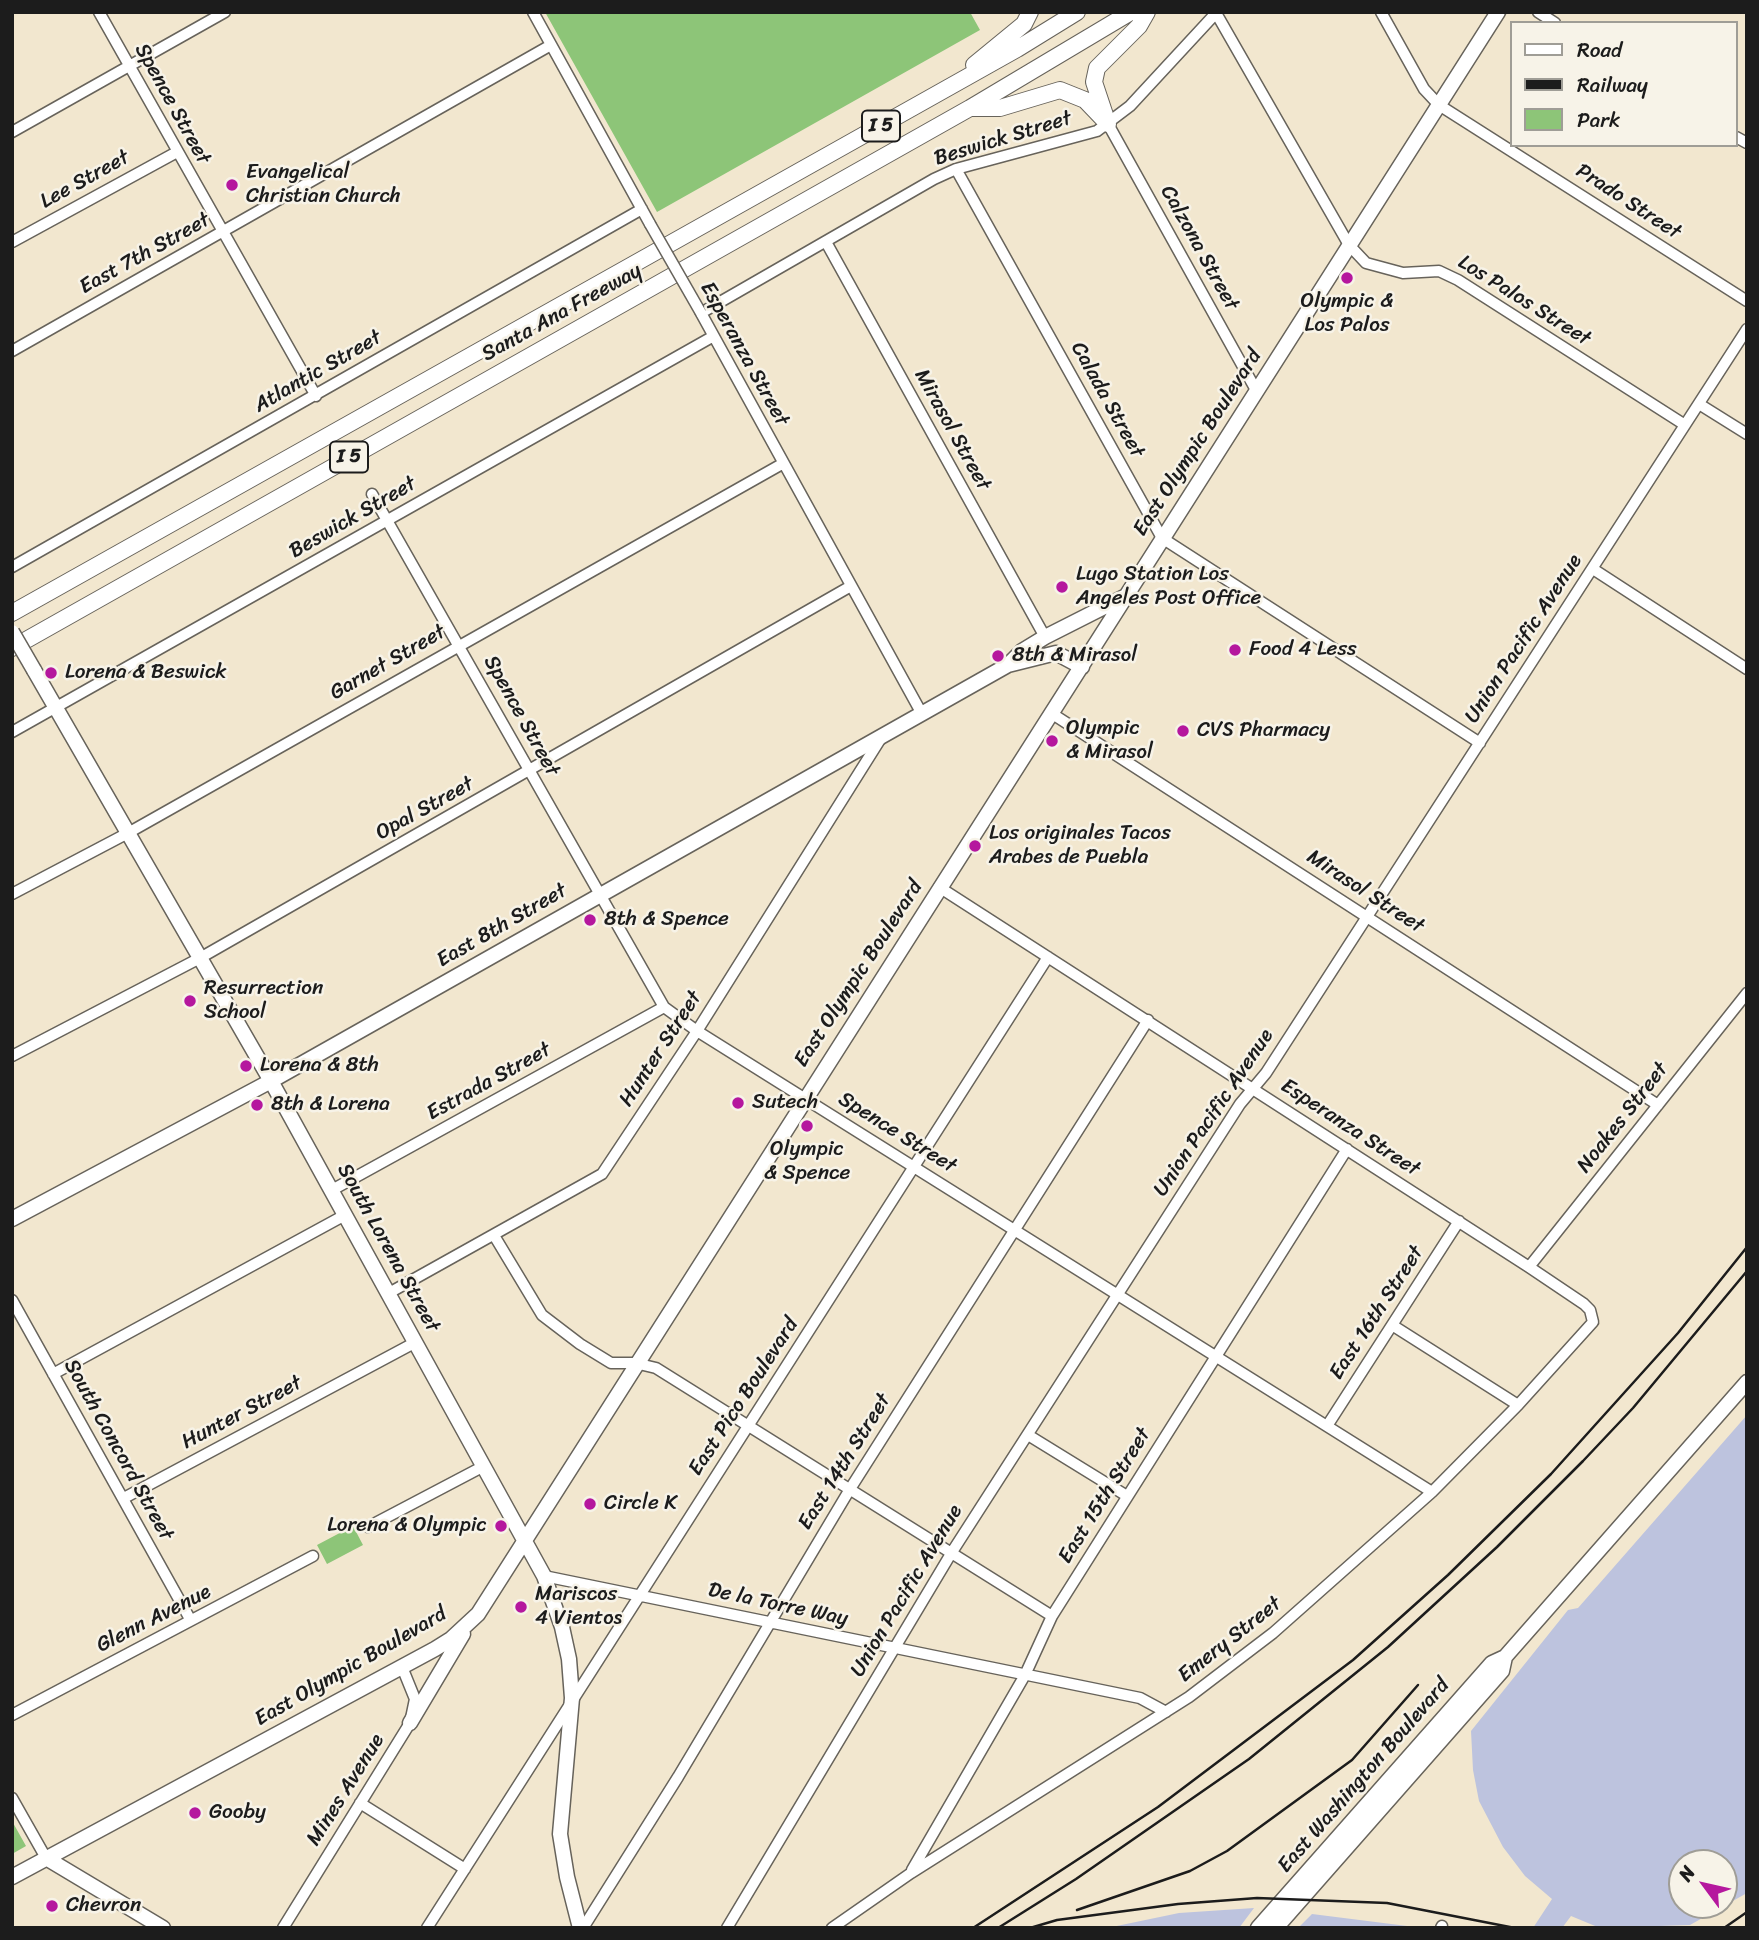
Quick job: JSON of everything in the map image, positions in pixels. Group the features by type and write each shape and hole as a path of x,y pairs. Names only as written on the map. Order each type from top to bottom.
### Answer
{"highway":[{"path":"947,88 1018,29 1031,12"},
{"name":"Santa Ana Freeway","path":"12,613 947,88 1077,12"},
{"name":"Santa Ana Freeway","path":"12,648 970,108 1131,12"},
{"path":"1108,124 1094,82 1097,68 1139,26 1147,12"},
{"path":"970,108 1000,108 1060,90 1085,100 1108,124"}],"main road":[{"name":"East Olympic Boulevard","path":"12,1877 451,1639 490,1599 635,1363 1498,12"},
{"name":"East 8th Street","path":"1009,664 1021,651 1045,637 1125,597"},
{"name":"South Lorena Street","path":"12,632 271,1081 544,1576 564,1635 572,1699 560,1834 582,1928"},
{"name":"East 8th Street","path":"12,1219 271,1081 1009,664 1056,653 1082,667"},
{"name":"East Washington Boulevard","path":"1258,1928 1492,1663 1505,1657 1747,1382"},
{"path":"410,1723 469,1623"},
{"name":"East Washington Boulevard","path":"1276,1928 1502,1671 1505,1657"},
{"path":"46,1858 163,1928"}],"street":[{"name":"Spence Street","path":"99,12 316,396"},
{"path":"12,132 225,12"},
{"name":"Esperanza Street","path":"533,12 922,714"},
{"name":"Prado Street","path":"1381,12 1424,89 1439,104 1747,301"},
{"name":"Beswick Street","path":"701,313 956,169 1097,131 1130,106 1216,13"},
{"name":"Los Palos Street","path":"1216,13 1349,245 1366,263 1404,273 1439,271 1458,280 1685,425"},
{"name":"East 7th Street","path":"12,351 551,45"},
{"name":"Calzona Street","path":"1108,124 1256,390"},
{"name":"Lee Street","path":"12,242 177,152"},
{"name":"Calada Street","path":"956,169 1162,538 1480,743"},
{"name":"Atlantic Street","path":"12,568 642,209"},
{"name":"Mirasol Street","path":"825,242 1045,637"},
{"name":"Union Pacific Avenue","path":"727,1928 952,1552 1116,1295 1368,916 1747,329"},
{"name":"Beswick Street","path":"12,732 712,337"},
{"path":"1699,404 1747,434"},
{"name":"Garnet Street","path":"12,894 128,833 782,464"},
{"name":"Spence Street","path":"372,494 460,644 664,1007 697,1031 1432,1492"},
{"path":"1593,569 1747,669"},
{"name":"Opal Street","path":"12,1056 200,958 530,772 851,586"},
{"name":"Mirasol Street","path":"1051,713 1658,1105"},
{"name":"Hunter Street","path":"389,1293 495,1237 602,1174 697,1031 881,738"},
{"name":"Esperanza Street","path":"939,887 1530,1267 1584,1304 1593,1316"},
{"name":"East Pico Boulevard","path":"427,1928 1048,957"},
{"name":"Noakes Street","path":"1530,1267 1747,993"},
{"name":"Estrada Street","path":"332,1190 664,1007"},
{"name":"East 14th Street","path":"582,1928 598,1908 850,1489 1148,1020"},
{"name":"East 15th Street","path":"911,1873 1025,1675 1052,1616 1347,1149"},
{"path":"53,1374 345,1215"},
{"name":"East 16th Street","path":"1327,1426 1459,1221"},
{"path":"495,1237 542,1315 611,1363 635,1363 656,1368 1052,1616"},
{"name":"South Concord Street","path":"12,1300 190,1619"},
{"name":"Emery Street","path":"832,1928 911,1873 1166,1712 1273,1633 1432,1492 1590,1328 1593,1316"},
{"path":"1392,1325 1518,1405"},
{"name":"Hunter Street","path":"124,1498 416,1342"},
{"path":"1028,1435 1127,1496"},
{"path":"368,1527 484,1466"},
{"name":"Glenn Avenue","path":"12,1715 190,1619 204,1616 313,1556"},
{"name":"De la Torre Way","path":"544,1576 770,1621 893,1650 1140,1698 1166,1712"},
{"name":"Mines Avenue","path":"283,1928 410,1723 415,1699 402,1667"},
{"path":"12,1798 46,1858"},
{"path":"360,1803 465,1869"}],"shaded area":[{"path":"1747,1415 1747,1893 1738,1898 1738,1849 1668,1849 1668,1919 1701,1919 1690,1925 1600,1928 1571,1916 1562,1928 1533,1928 1552,1899 1525,1876 1503,1847 1479,1801 1473,1770 1471,1731 1568,1610 1578,1608"},
{"path":"1254,1908 1239,1928 1107,1928 1179,1913"},
{"path":"1312,1914 1423,1928 1298,1928"}],"green space":[{"path":"545,12 970,12 980,30 657,212"},
{"path":"353,1526 363,1545 327,1564 317,1545"},
{"path":"12,1821 26,1846 12,1854"}],"railway":[{"path":"973,1928 1158,1807 1353,1660 1448,1575 1551,1474 1678,1333 1747,1247"},
{"path":"998,1928 1076,1879 1249,1759 1388,1647 1497,1547 1583,1461 1633,1408 1747,1271"},
{"path":"1077,1910 1190,1871 1227,1851 1352,1760 1418,1685"},
{"path":"1030,1928 1057,1920 1178,1904 1257,1898 1387,1903 1515,1928"},
{"path":"1724,1928 1747,1912"}],"place":[{"name":"Evangelical Christian Church","path":"232,185"},
{"name":"Olympic & Los Palos","path":"1347,278"},
{"name":"Lugo Station Los Angeles Post Office","path":"1062,587"},
{"name":"Food 4 Less","path":"1235,650"},
{"name":"8th & Mirasol","path":"998,656"},
{"name":"Lorena & Beswick","path":"51,673"},
{"name":"CVS Pharmacy","path":"1183,731"},
{"name":"Olympic & Mirasol","path":"1052,741"},
{"name":"Los originales Tacos Arabes de Puebla","path":"975,846"},
{"name":"8th & Spence","path":"590,920"},
{"name":"Resurrection School","path":"190,1001"},
{"name":"Lorena & 8th","path":"246,1066"},
{"name":"Sutech","path":"738,1103"},
{"name":"8th & Lorena","path":"257,1105"},
{"name":"Olympic & Spence","path":"807,1126"},
{"name":"Circle K","path":"590,1504"},
{"name":"Lorena & Olympic","path":"501,1526"},
{"name":"Mariscos 4 Vientos","path":"521,1607"},
{"name":"Gooby","path":"195,1813"},
{"name":"Chevron","path":"52,1906"}]}
